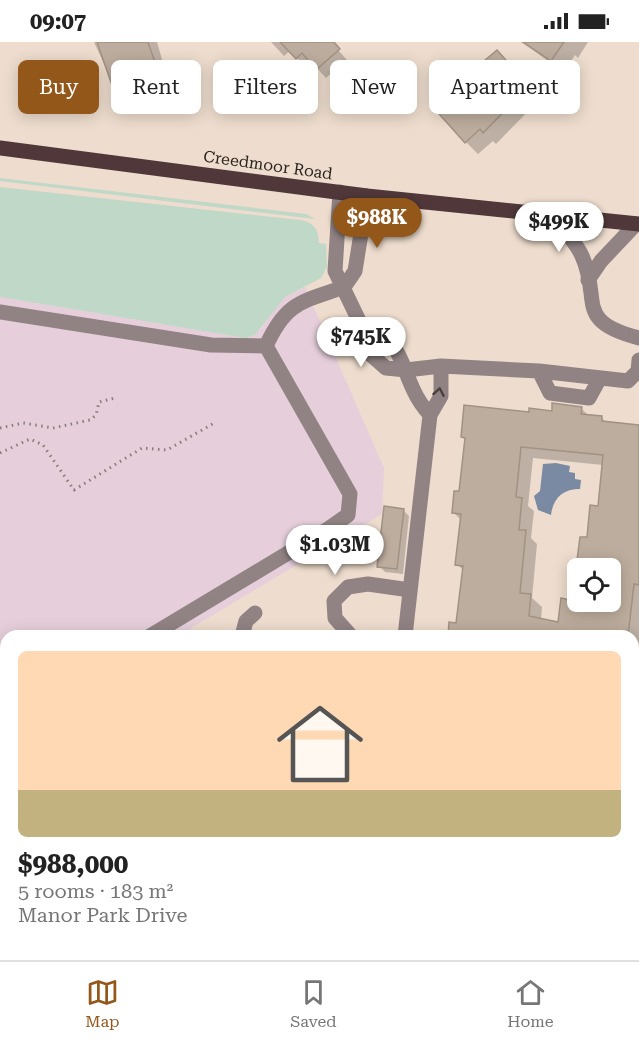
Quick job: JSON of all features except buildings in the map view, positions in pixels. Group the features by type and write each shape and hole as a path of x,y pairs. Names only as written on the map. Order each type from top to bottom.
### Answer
{"main road":[{"name":"Creedmoor Road","path":"0,148 367,196 638,224"}],"street":[{"path":"340,192 335,271 363,329 361,346 386,368 406,370 441,366 539,371 628,381 638,371 639,360"},
{"path":"266,346 285,313 300,303 344,288 355,271 367,196"},
{"path":"552,215 582,255 590,299 601,322 620,333 639,338"},
{"path":"588,280 601,261 638,224"},
{"path":"0,312 211,345 266,346"},
{"path":"363,329 377,331 400,352 414,392 430,416"},
{"path":"160,630 348,515 350,494 266,346"},
{"path":"406,630 430,416 441,396 441,366"},
{"path":"539,371 550,393 589,398 600,378"},
{"path":"346,630 335,618 334,601 348,587 368,584 410,590"},
{"path":"244,630 246,621 255,614"}],"path":[{"path":"0,428 23,423 53,428 90,420 96,415 99,402 115,398"},
{"path":"0,453 30,439 44,445 74,490 142,448 167,450 216,422"}],"shaded area":[{"path":"305,287 384,468 382,514 188,630 0,630 0,297 245,338 262,328 272,311 285,297"}],"green space":[{"path":"0,178 306,214 315,219 0,181"},
{"path":"0,187 300,220 312,225 317,230 319,243 326,244 327,267 321,278 285,297 255,335 245,338 0,297"}],"water":[{"path":"556,463 570,466 569,472 575,473 575,479 581,480 580,489 564,493 557,499 551,515 538,510 534,496 540,491 543,464"}]}
